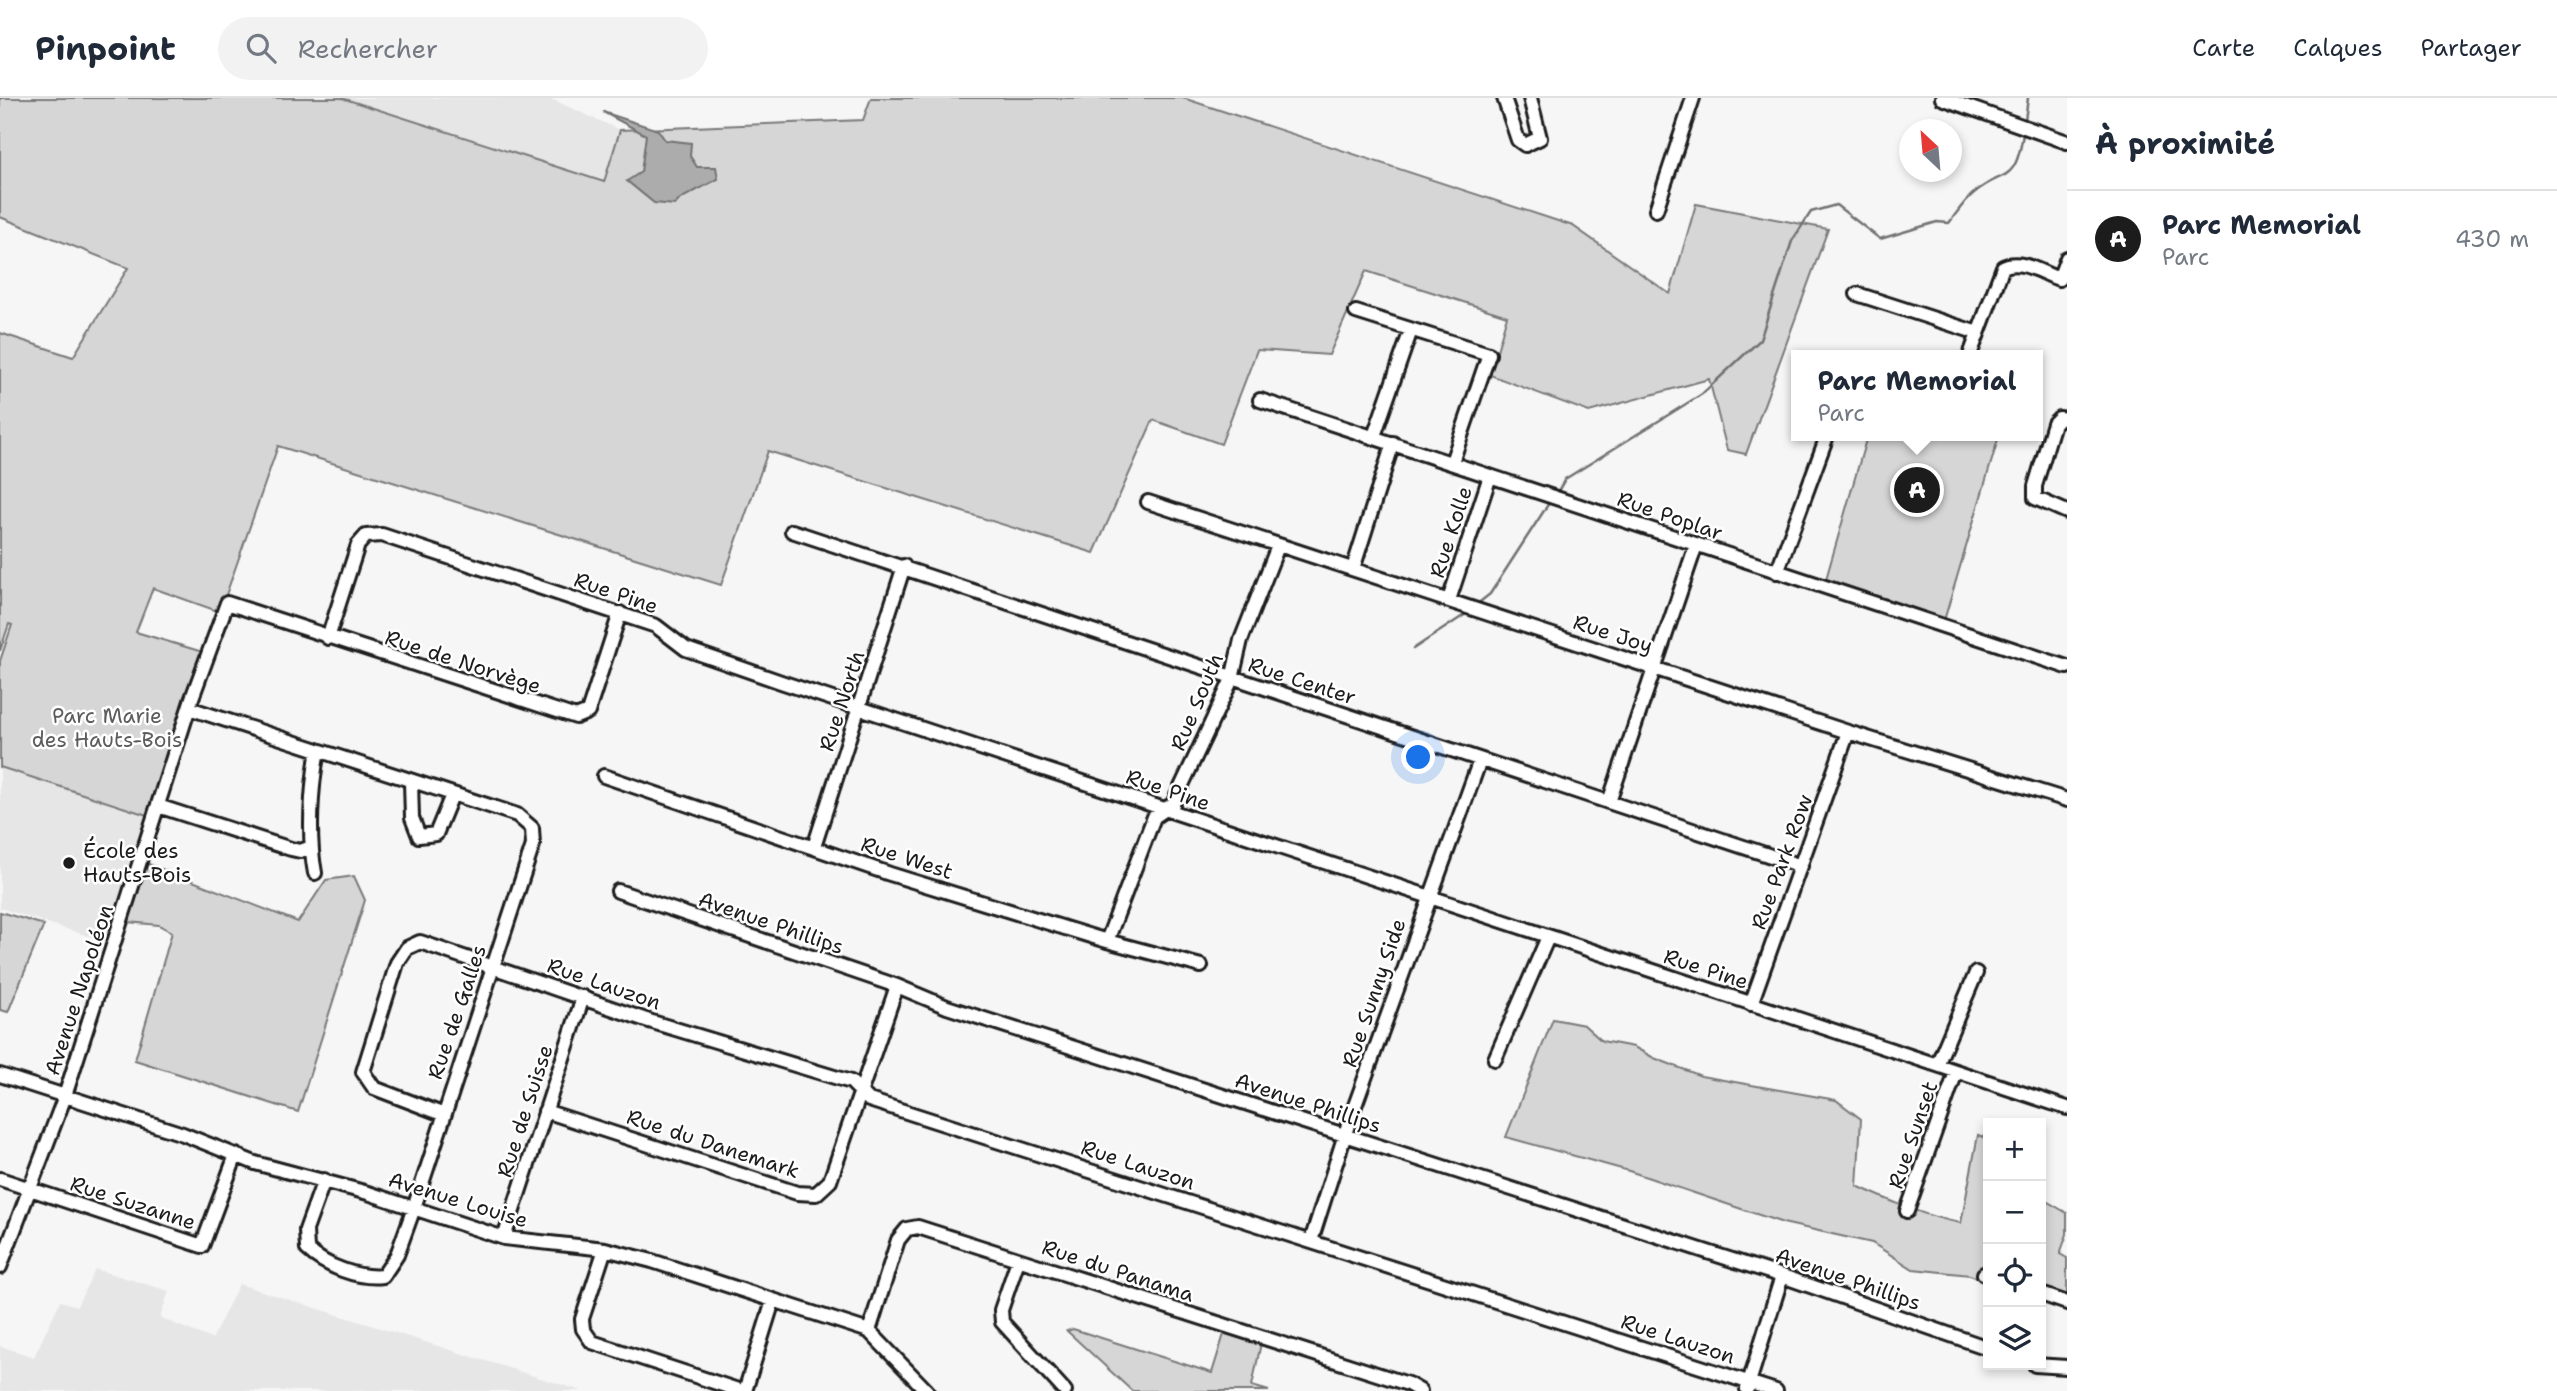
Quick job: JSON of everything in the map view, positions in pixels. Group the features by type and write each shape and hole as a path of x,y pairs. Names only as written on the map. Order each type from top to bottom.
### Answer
{"street":[{"path":"1504,98 1518,140 1525,145 1539,138 1530,98"},
{"path":"1656,210 1693,98"},
{"path":"1942,98 2067,142"},
{"path":"1972,350 2003,267 2012,263 2021,264 2059,279 2067,258"},
{"path":"1857,294 1978,333"},
{"path":"1356,312 1411,330 1374,436"},
{"name":"Rue Kolle","path":"1411,330 1489,354 1452,462"},
{"name":"Rue Poplar","path":"1260,400 2067,667"},
{"path":"2067,419 2059,418 2054,423 2035,486 2035,498 2067,512"},
{"path":"1777,572 1825,441"},
{"path":"1353,569 1393,443"},
{"name":"Rue Kolle","path":"1449,600 1490,476"},
{"name":"Rue Joy","path":"1148,502 1848,732 2067,800"},
{"name":"Rue Center","path":"792,531 1801,866"},
{"name":"Rue Pine","path":"328,638 356,548 364,538 372,535 620,613 656,626 686,649 860,708 2067,1108"},
{"path":"1609,802 1696,545"},
{"name":"Rue South","path":"1107,941 1154,817 1174,802 1232,679 1241,640 1278,546"},
{"name":"Rue North","path":"814,847 904,566"},
{"name":"Rue de Norvège","path":"227,603 576,718 588,712 620,613"},
{"name":"Avenue Napoléon","path":"0,1267 65,1096 188,708 227,603"},
{"path":"188,708 318,750 411,781 452,795 436,834 419,836 412,818 411,781"},
{"name":"Rue Park Row","path":"1751,1004 1848,732"},
{"path":"315,873 309,848 313,833 313,781 318,750"},
{"name":"Rue Sunny Side","path":"1311,1241 1345,1135 1480,760"},
{"name":"Rue West","path":"604,776 1107,941 1201,966"},
{"name":"Rue de Galles","path":"324,1180 306,1230 307,1249 317,1259 351,1272 373,1278 383,1276 397,1255 414,1208 442,1114 494,967 533,845 532,828 517,815 452,795"},
{"path":"158,806 291,849 300,851 309,848"},
{"name":"Avenue Phillips","path":"618,891 897,986 947,1007 1782,1276 1983,1346"},
{"path":"1495,1059 1548,937"},
{"name":"Rue Lauzon","path":"442,1114 374,1088 363,1073 397,963 407,948 420,942 851,1082 869,1100 1311,1241 1748,1387 1776,1391"},
{"path":"1937,1065 1976,973"},
{"name":"Rue du Danemark","path":"545,1111 797,1193 816,1194 830,1181 897,986"},
{"name":"Rue de Suisse","path":"504,1238 583,997"},
{"name":"Rue Sunset","path":"1908,1211 1956,1072"},
{"name":"Avenue Louise","path":"0,1075 288,1173 324,1180 504,1238 605,1249 653,1261 869,1331 927,1391"},
{"name":"Rue Suzanne","path":"0,1179 202,1246 236,1155"},
{"name":"Rue du Panama","path":"869,1331 898,1240 907,1229 918,1227 1408,1384 1420,1391"},
{"path":"605,1249 582,1319 587,1337 592,1342 743,1391 774,1301"},
{"path":"1018,1260 1001,1310 1002,1322 1065,1391"},
{"path":"1748,1387 1782,1276"},
{"path":"2046,1296 2067,1303"},
{"path":"2046,1366 2067,1367"}],"shaded area":[{"path":"342,98 549,98 620,130 605,183"},
{"path":"603,112 658,130 665,140 691,143 690,156 697,167 716,167 718,179 680,199 675,205 654,203 627,181 641,172 646,135"},
{"name":"École des Hauts-Bois","path":"0,767 153,817 110,943 0,908"},
{"path":"95,1269 169,1291 160,1318 212,1339 239,1284 582,1391 0,1391 0,1346 34,1357 60,1301 77,1306"}],"green space":[{"name":"Parc Marie des Hauts-Bois","path":"0,98 342,98 604,182 620,130 863,120 871,98 1183,98 1573,226 1670,294 1696,204 1828,229 1746,454 1727,450 1709,379 1589,412 1490,375 1507,316 1366,271 1329,355 1257,350 1221,444 1153,420 1094,553 768,451 721,585 278,446 220,612 153,588 136,632 206,653 153,817 0,767 0,661 12,625 9,624 0,651 0,333 73,357 128,268 0,217"},
{"path":"1866,441 1998,441 1943,624 1824,586"},
{"path":"141,861 298,922 326,880 354,876 365,900 298,1112 135,1060 172,932 159,925 128,922"},
{"path":"0,912 44,925 8,1012 0,1010"},
{"path":"1553,1019 1584,1025 1602,1041 1634,1047 1654,1058 1701,1076 1836,1100 1861,1119 1857,1186 1935,1217 1961,1223 1978,1135 1983,1137 1983,1280 1970,1275 1913,1269 1872,1243 1783,1223 1629,1171 1506,1137"},
{"path":"2046,1201 2067,1213 2067,1234 2060,1254 2067,1258 2067,1308 2046,1301"},
{"path":"1073,1329 1212,1373 1225,1331 1261,1343 1252,1386 1269,1391 1132,1391 1067,1331"}],"waterway":[{"path":"2025,120 2028,98"},
{"path":"1558,491 1565,479 1702,394 1760,340 1792,241 1811,212 1836,205 1880,239 1937,222 1949,223 1974,193 2012,169 2023,134"},
{"path":"1476,605 1490,594 1549,503"},
{"path":"1413,649 1469,612"}],"place":[{"name":"Parc Memorial","path":"1917,490"},
{"name":"École des Hauts-Bois","path":"69,863"}]}
